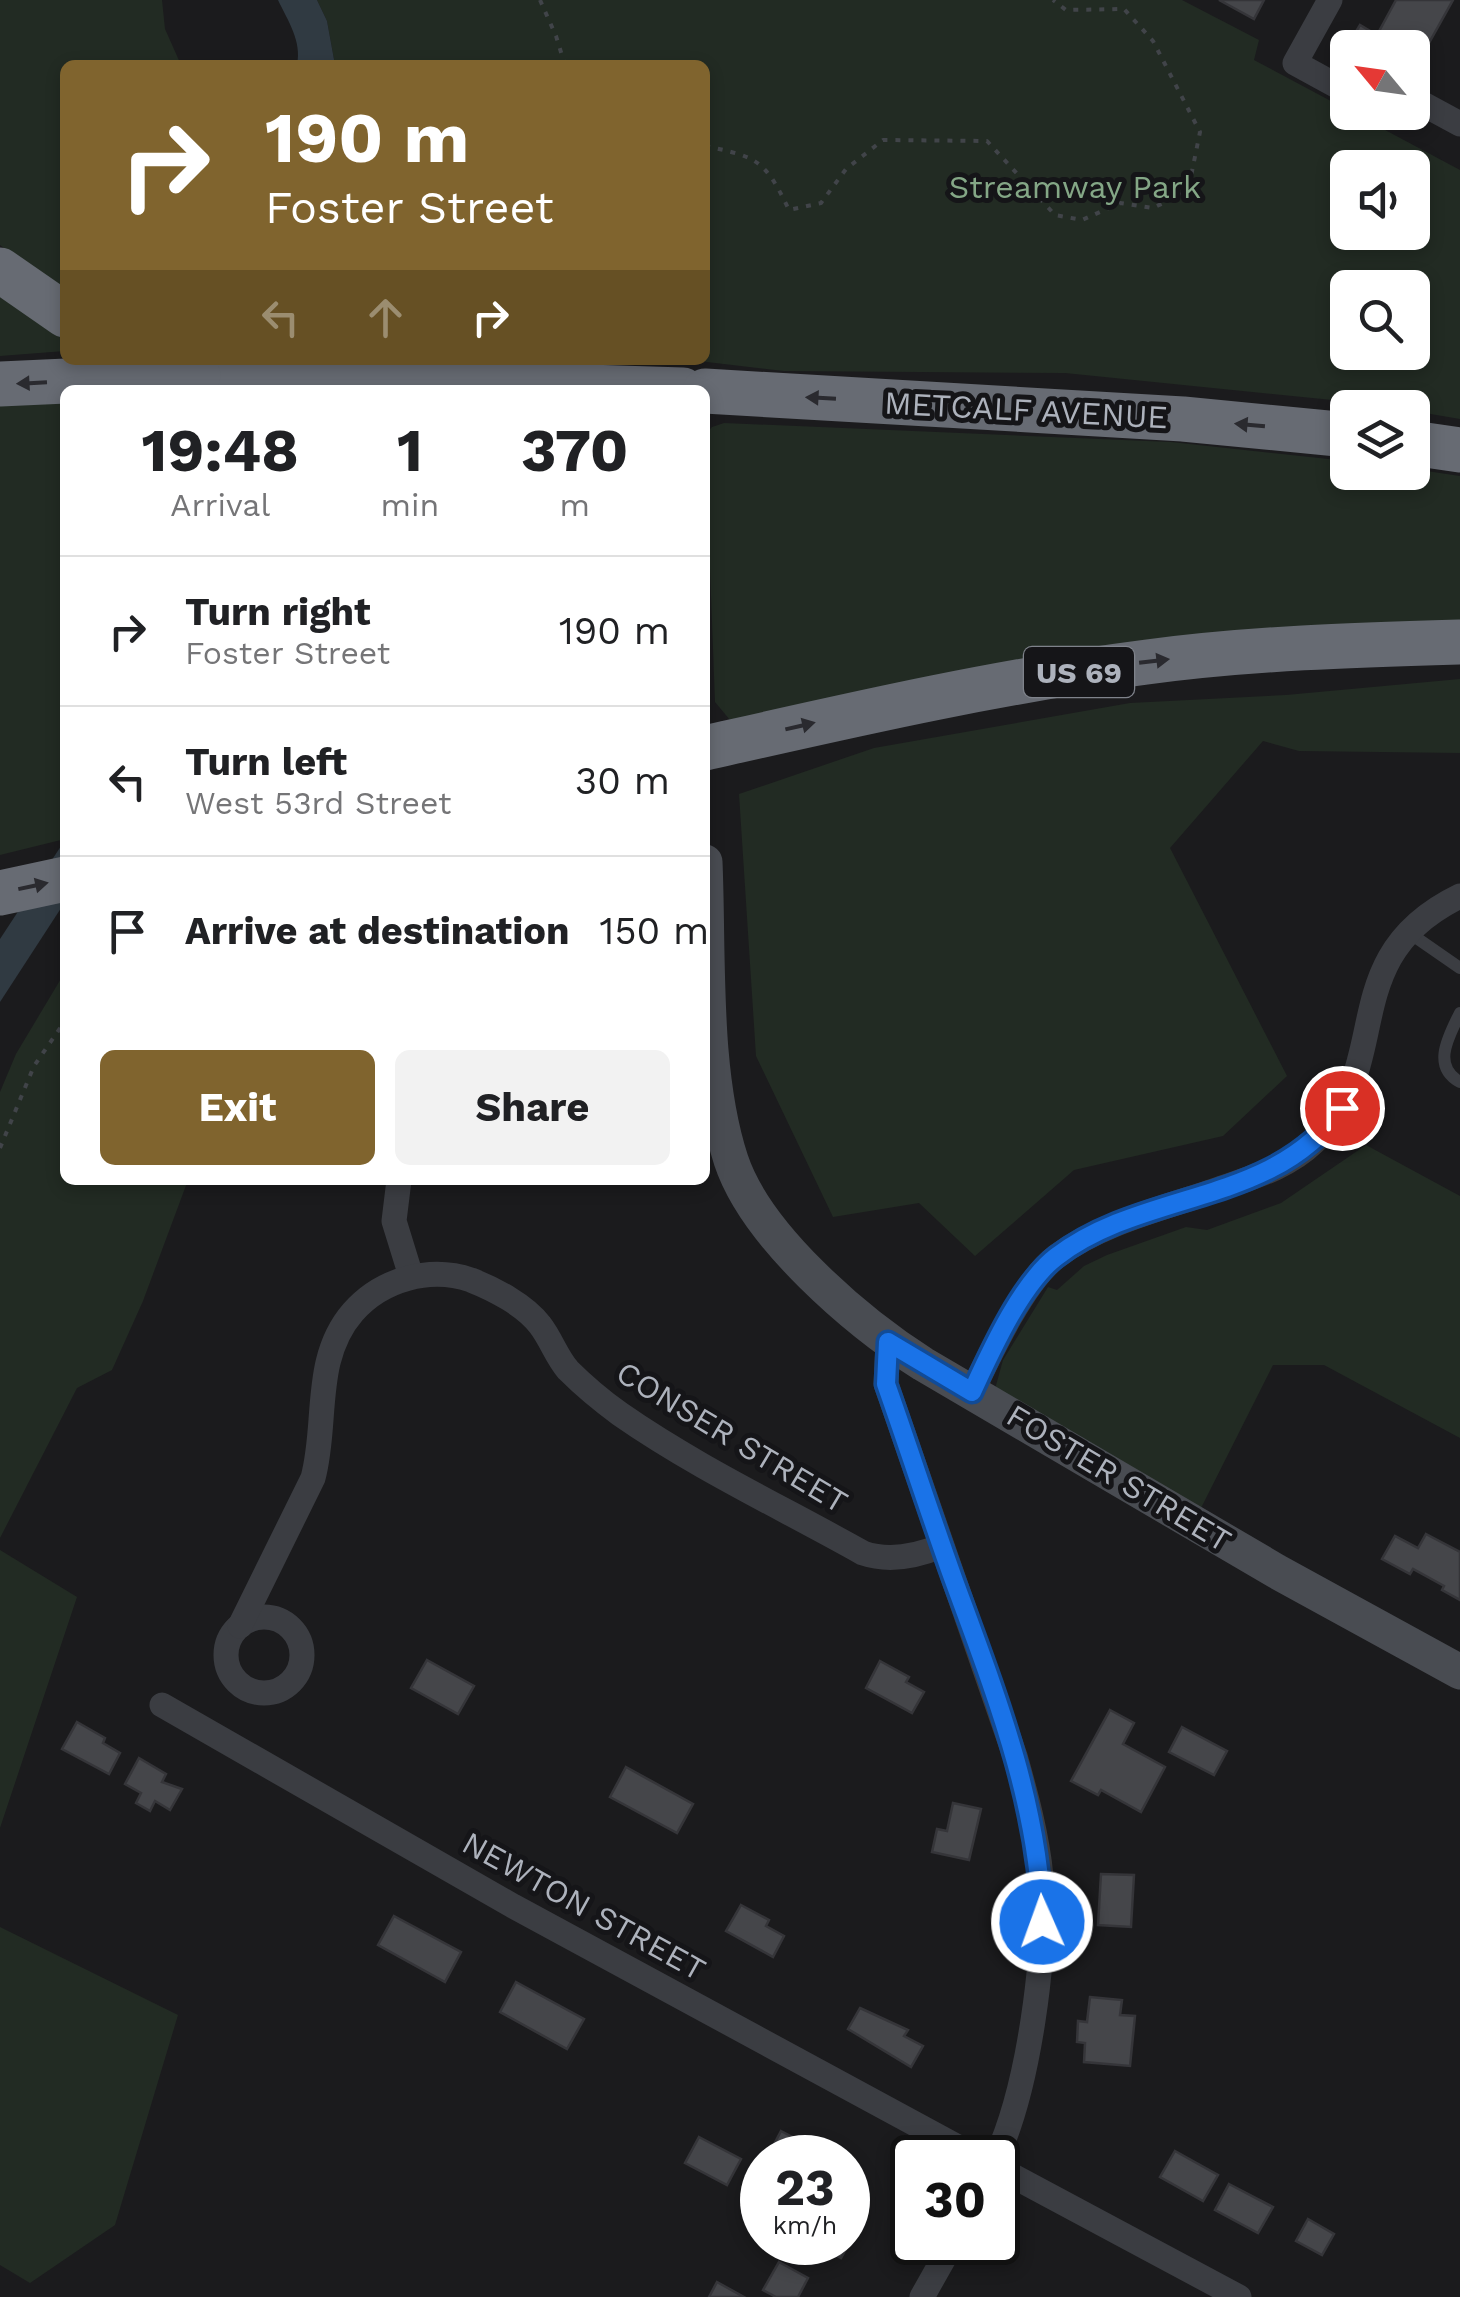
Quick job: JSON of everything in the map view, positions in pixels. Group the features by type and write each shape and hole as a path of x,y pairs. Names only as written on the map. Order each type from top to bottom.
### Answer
{"highway":[{"path":"0,270 60,312"},
{"path":"0,384 182,367 565,385"},
{"name":"METCALF AVENUE","path":"710,391 1184,419 1330,433"},
{"path":"1430,446 1460,450"},
{"name":"US 69","path":"710,747 866,712 1148,662 1351,645 1460,642"},
{"path":"0,893 60,880"}],"street":[{"path":"1330,0 1295,63 1330,82"},
{"path":"1430,108 1460,124"},
{"path":"972,1392 1026,1292 1056,1257 1096,1233 1276,1169 1314,1142 1330,1125 1351,1090 1374,990 1394,950 1424,918 1460,896"},
{"name":"FOSTER STREET","path":"710,1057 718,1109 715,1134 760,1214 788,1250 888,1342 1276,1571 1460,1672"},
{"path":"240,1626 313,1478 320,1452 324,1376 344,1326 354,1310 396,1281 411,1276 394,1222 398,1185"},
{"name":"CONSER STREET","path":"411,1276 450,1275 470,1280 522,1307 541,1326 568,1369 623,1416 864,1553 878,1558 907,1556 942,1546"},
{"path":"888,1342 886,1384 1015,1756 1030,1809 1040,1876 1042,1922 1034,2005 1021,2076 1003,2135"},
{"name":"NEWTON STREET","path":"162,1704 513,1906 936,2135"},
{"path":"1020,2180 1239,2297"},
{"path":"922,2297 939,2265"}],"lane":[{"path":"1408,932 1460,968"},
{"path":"1460,1013 1446,1043 1444,1060 1451,1077 1460,1082"}],"path":[{"path":"540,0 563,60"},
{"path":"710,147 748,155 772,175 790,210 820,203 846,169 883,140 987,141 1055,215 1082,220 1120,204 1152,208 1188,191 1200,132 1153,41 1124,9 1066,10 1053,0"},
{"path":"0,1148 34,1066 60,1028"}],"green space":[{"path":"0,0 162,0 165,29 179,60 60,60 60,290 0,245"},
{"name":"Streamway Park","path":"317,0 1182,0 1259,40 1254,60 1330,101 1330,130 1385,130 1423,150 1330,150 1330,250 1430,250 1430,154 1460,170 1460,419 1430,414 1430,390 1330,390 1330,400 1065,373 784,371 710,362 710,60 334,60 327,21"},
{"path":"0,287 60,333 60,351 0,356"},
{"path":"60,401 60,840 0,855 0,403"},
{"path":"724,423 1171,442 1330,459 1330,490 1430,490 1430,472 1460,476 1460,626 730,720 715,702 710,429"},
{"path":"1460,679 1460,753 1299,751 1263,741 1170,848 1287,1076 1223,1136 1074,1170 975,1256 919,1203 833,1217 756,1056 739,794 874,748 1130,703 1286,695"},
{"path":"60,980 60,1185 186,1185 143,1301 112,1370 77,1388 0,1538 0,1092 16,1054"},
{"path":"1366,1145 1460,1196 1460,1438 1324,1365 1273,1365 1199,1512 995,1389 1003,1360 1048,1287 1057,1290 1084,1266 1107,1255 1186,1227 1207,1230 1281,1203"},
{"path":"0,1550 77,1597 0,1828"},
{"path":"0,1927 178,2015 115,2225 30,2283 0,2265"}],"shaded area":[{"path":"278,0 317,0 327,21 334,60 298,60 290,23"},
{"path":"60,848 60,910 0,1002 0,939"}],"building":[{"path":"1219,0 1264,0 1254,19"},
{"path":"1396,0 1453,0 1430,41 1430,30 1380,30"},
{"path":"1426,1534 1460,1552 1460,1600 1413,1569 1410,1574 1382,1559 1395,1536 1418,1548"},
{"path":"427,1660 474,1686 458,1714 411,1688"},
{"path":"880,1661 909,1677 906,1682 924,1692 912,1713 866,1688"},
{"path":"1110,1710 1134,1723 1123,1744 1165,1767 1141,1812 1101,1790 1098,1795 1071,1781"},
{"path":"77,1722 105,1738 103,1743 120,1753 109,1774 62,1749"},
{"path":"1182,1727 1227,1751 1214,1775 1169,1752"},
{"path":"139,1758 166,1774 162,1782 182,1789 170,1810 155,1801 150,1811 136,1803 141,1793 125,1784"},
{"path":"626,1767 693,1804 677,1833 610,1797"},
{"path":"953,1803 981,1809 969,1860 932,1852 937,1829 947,1831"},
{"path":"1101,1874 1134,1875 1131,1927 1098,1925"},
{"path":"741,1905 769,1920 766,1926 784,1936 773,1957 726,1931"},
{"path":"394,1916 461,1952 445,1982 378,1945"},
{"path":"516,1982 584,2019 567,2049 500,2012"},
{"path":"1090,1997 1122,2000 1120,2015 1135,2016 1130,2066 1084,2062 1085,2043 1077,2042 1078,2021 1087,2022"},
{"path":"860,2008 908,2030 904,2036 923,2046 911,2067 848,2029"},
{"path":"699,2137 740,2158 727,2185 685,2163"},
{"path":"1175,2151 1218,2175 1203,2201 1160,2177"},
{"path":"1229,2184 1273,2207 1258,2233 1215,2210"},
{"path":"1308,2219 1334,2234 1322,2255 1296,2241"},
{"path":"777,2265 808,2278 798,2297 776,2297 763,2290"},
{"path":"717,2282 744,2297 709,2297"}],"route":[{"path":"1042,1922 1030,1809 982,1657 886,1384 888,1342 972,1392 1026,1292 1056,1257 1096,1233 1276,1169 1314,1142 1342,1108"}]}
